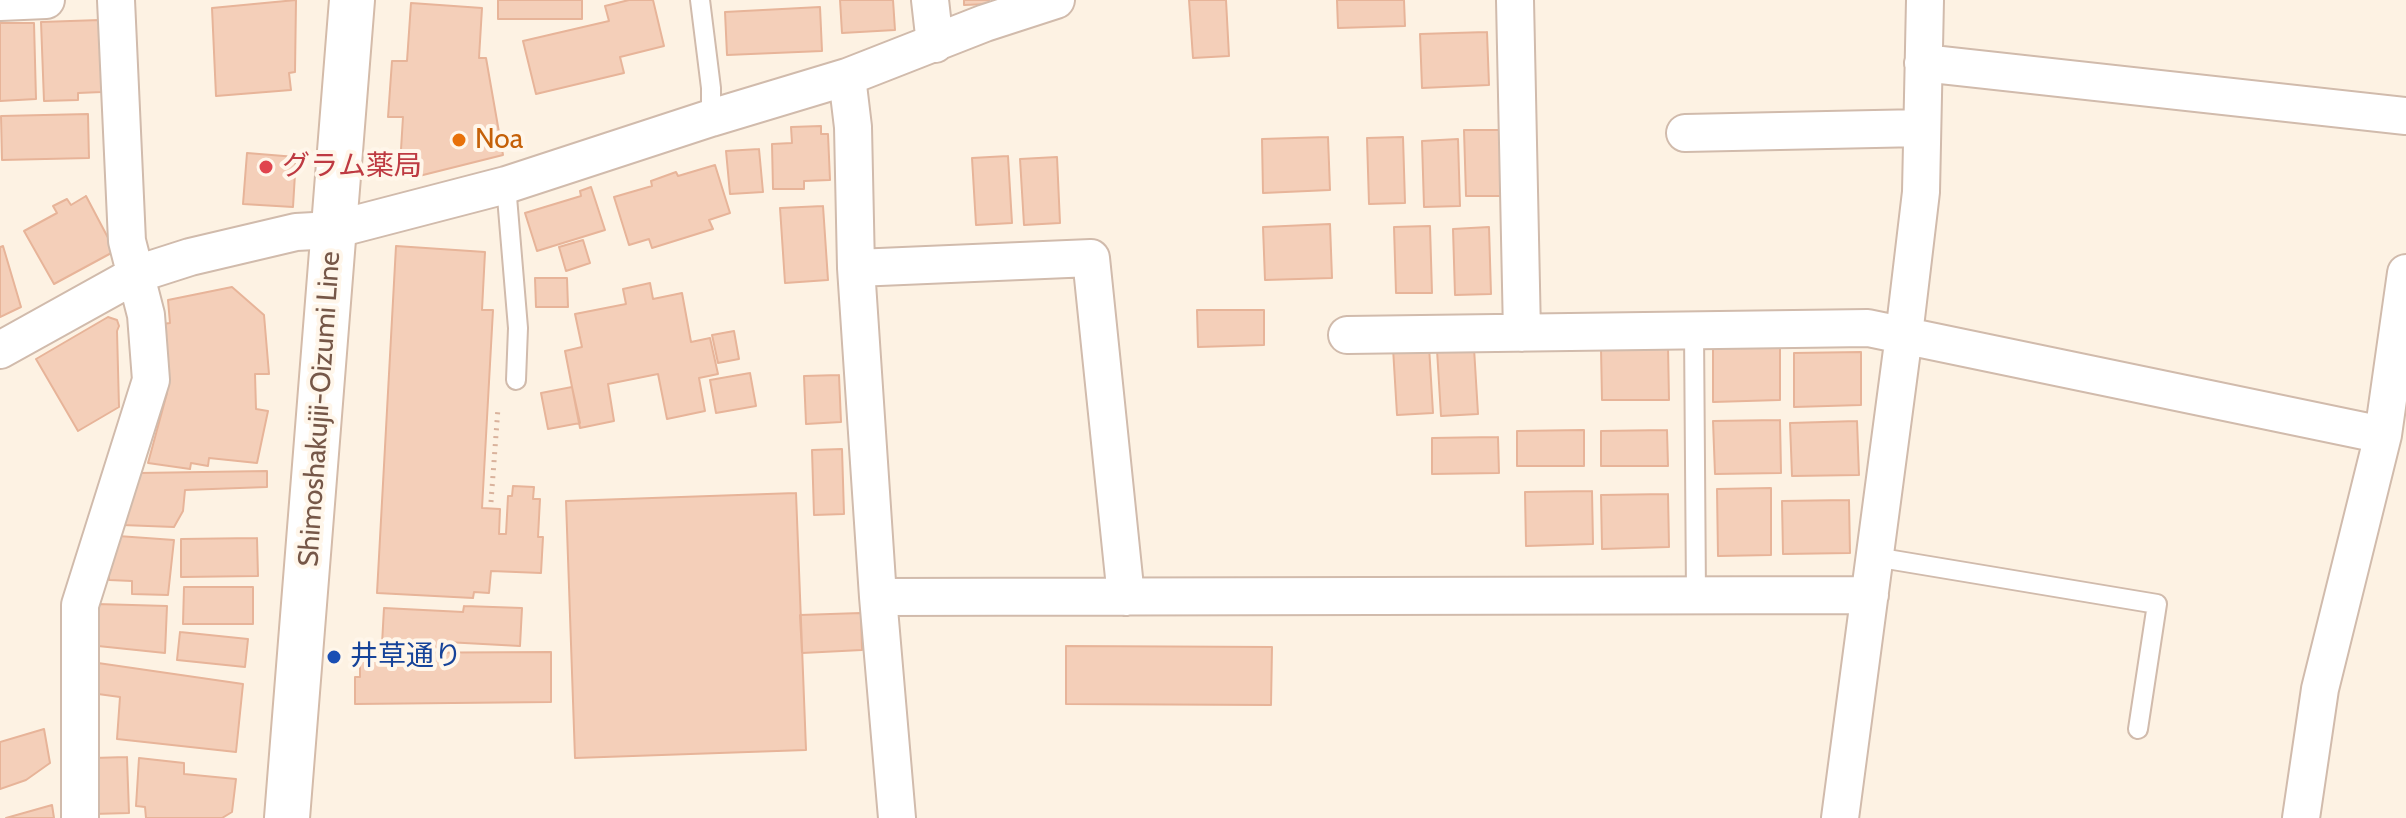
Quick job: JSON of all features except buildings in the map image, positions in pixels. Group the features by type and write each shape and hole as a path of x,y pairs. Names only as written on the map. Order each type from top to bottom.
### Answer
{"main road":[{"name":"Shimoshakujii-Oizumi Line","path":"287,818 352,0"}],"street":[{"path":"0,2 46,0"},
{"path":"80,818 80,605 151,380 146,315 127,241 116,0"},
{"path":"930,0 935,44"},
{"path":"0,350 137,274 190,257 296,232 333,230 506,185 847,77 985,23 1056,0"},
{"path":"1515,0 1522,333"},
{"path":"1840,818 1921,192 1925,0"},
{"path":"1923,63 2406,116"},
{"path":"847,77 853,127 856,268 878,597 897,818"},
{"path":"1685,133 1922,128"},
{"path":"856,268 1091,258 1126,597"},
{"path":"2301,818 2320,689 2383,435 2406,273"},
{"path":"1347,335 1868,328 2383,435"},
{"path":"878,597 1870,595"}],"lane":[{"path":"700,0 711,88 711,118"},
{"path":"506,185 518,328 516,380"},
{"path":"1694,330 1696,595"},
{"path":"1875,557 2157,604 2138,729"}],"path":[{"path":"491,502 499,392 516,380"}],"place":[{"name":"Noa","path":"459,140"},
{"name":"グラム薬局","path":"266,167"},
{"name":"井草通り","path":"334,657"}]}
